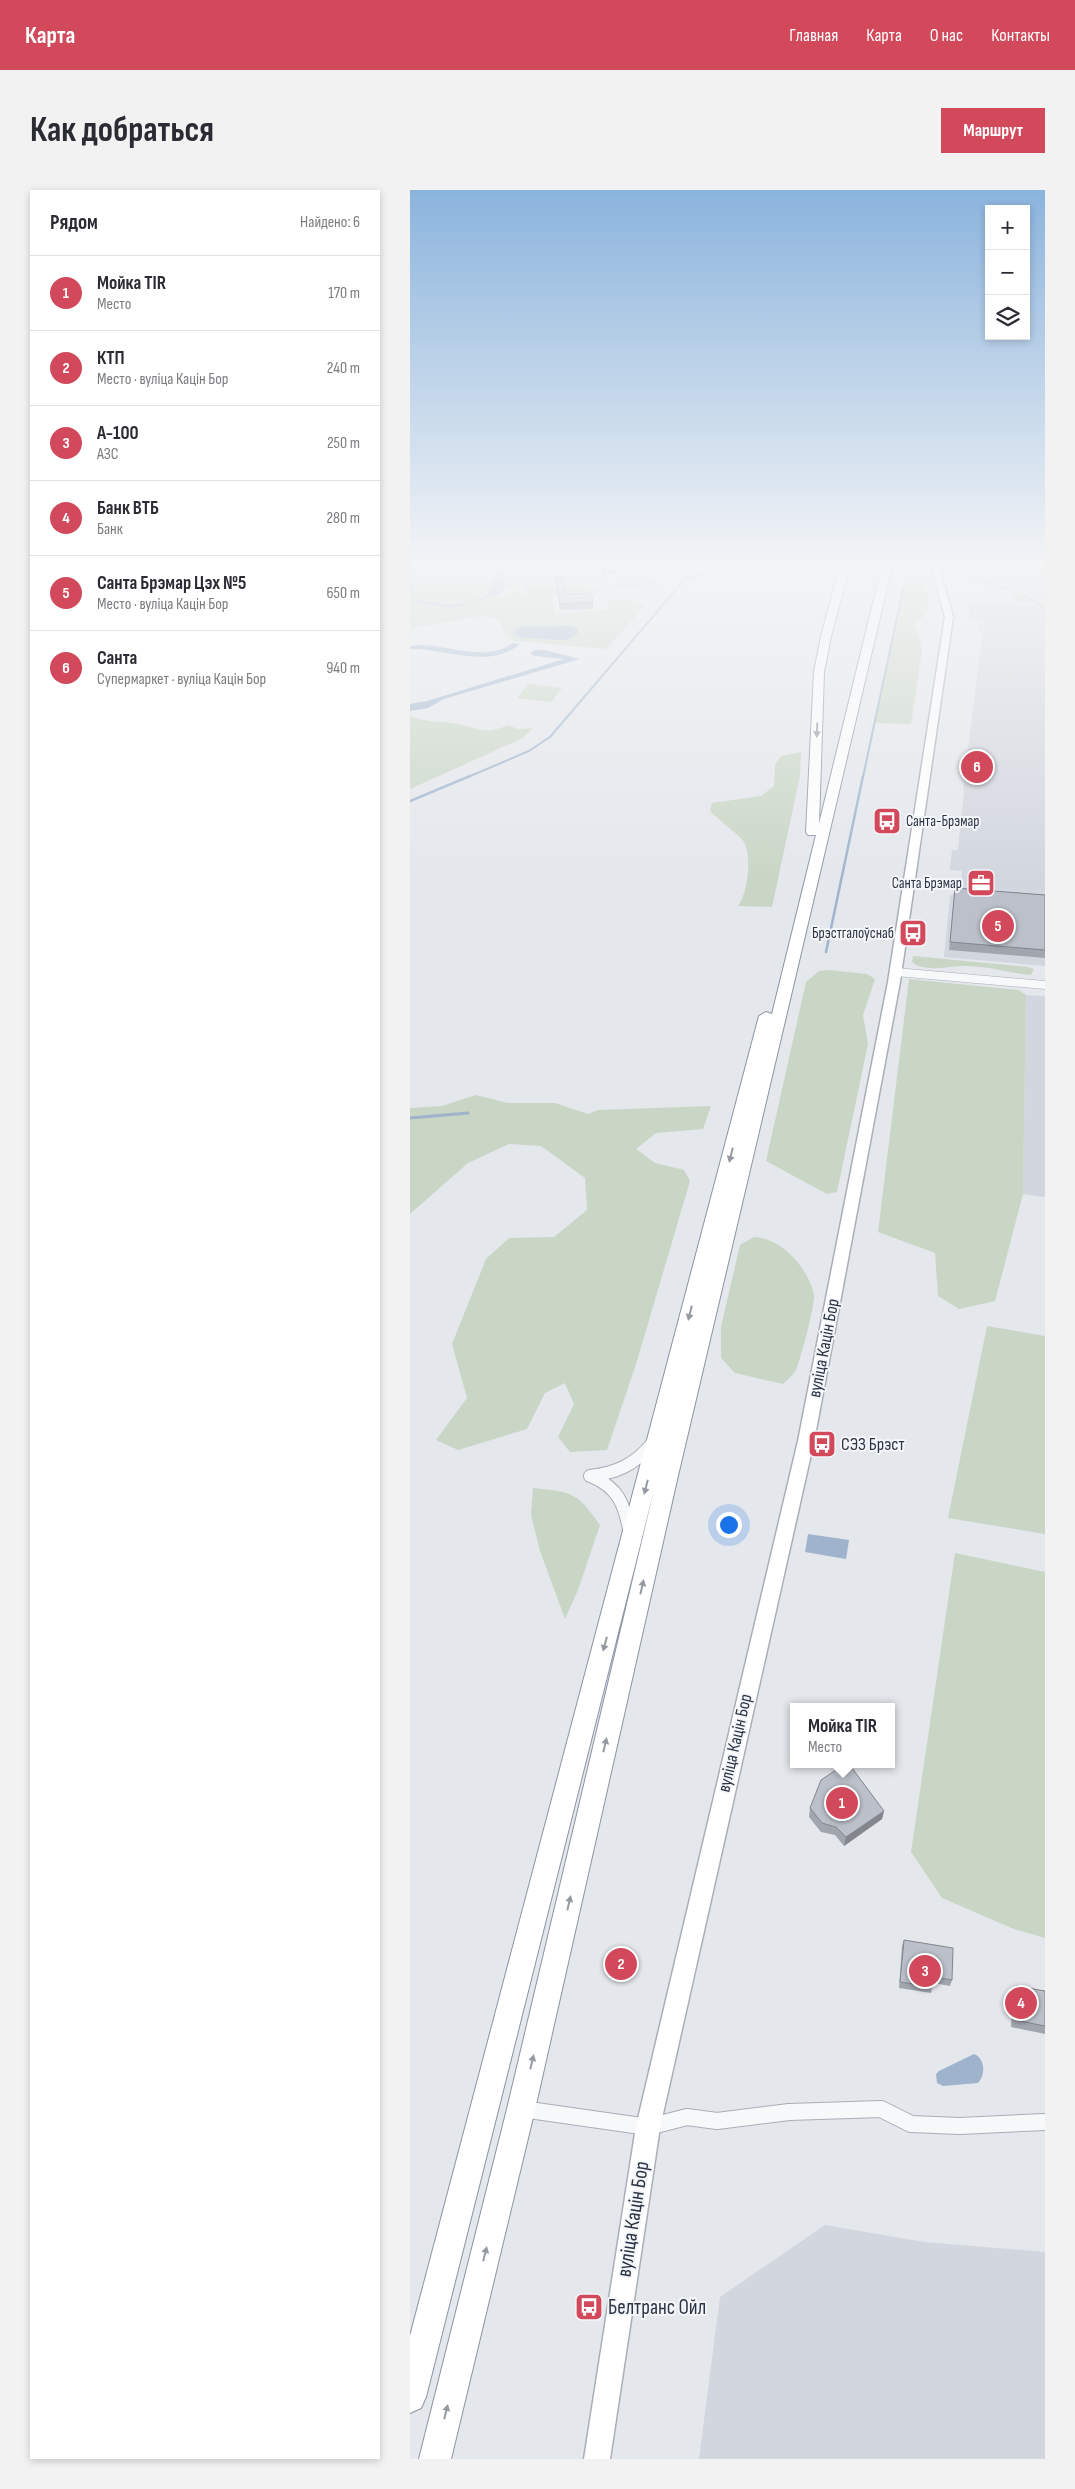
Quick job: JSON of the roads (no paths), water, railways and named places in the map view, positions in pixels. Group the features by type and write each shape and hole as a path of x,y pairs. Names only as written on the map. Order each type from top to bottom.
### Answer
{"highway":[{"path":"812,832 820,668"},
{"path":"410,2397 632,1540 812,832 856,668"},
{"path":"435,2459 521,2109 667,1480 859,668"}],"main road":[{"name":"вуліца Кацін Бор","path":"597,2459 648,2127 806,1441 896,972 941,668"}],"street":[{"path":"896,972 1045,985"},
{"path":"632,1540 622,1501 615,1489 590,1476 621,1471 643,1455 659,1434"},
{"path":"521,2109 648,2127 687,2117 717,2121 789,2112 881,2109 911,2124 960,2126 1045,2122"}],"water":[{"path":"535,668 550,668 444,699 428,708 410,711 410,704 427,701"},
{"path":"808,1534 849,1540 846,1559 805,1552"},
{"path":"974,2054 978,2056 983,2067 981,2080 978,2083 943,2086 937,2083 936,2074 939,2071"}],"waterway":[{"path":"468,777 529,751 550,737 609,668"},
{"path":"863,777 886,668"},
{"path":"410,801 470,776"},
{"path":"826,952 863,776"},
{"path":"410,1118 468,1113"}],"place":[{"name":"Санта","path":"977,767"},
{"name":"Санта-Брэмар","path":"887,821"},
{"name":"Санта Брэмар","path":"981,883"},
{"name":"Санта Брэмар Цэх №5","path":"998,926"},
{"name":"Брэстгалоўснаб","path":"913,933"},
{"name":"СЭЗ Брэст","path":"822,1444"},
{"name":"Мойка TIR","path":"842,1803"},
{"name":"КТП","path":"621,1964"},
{"name":"А-100","path":"925,1971"},
{"name":"Банк ВТБ","path":"1021,2003"},
{"name":"Белтранс Ойл","path":"589,2307"}]}
